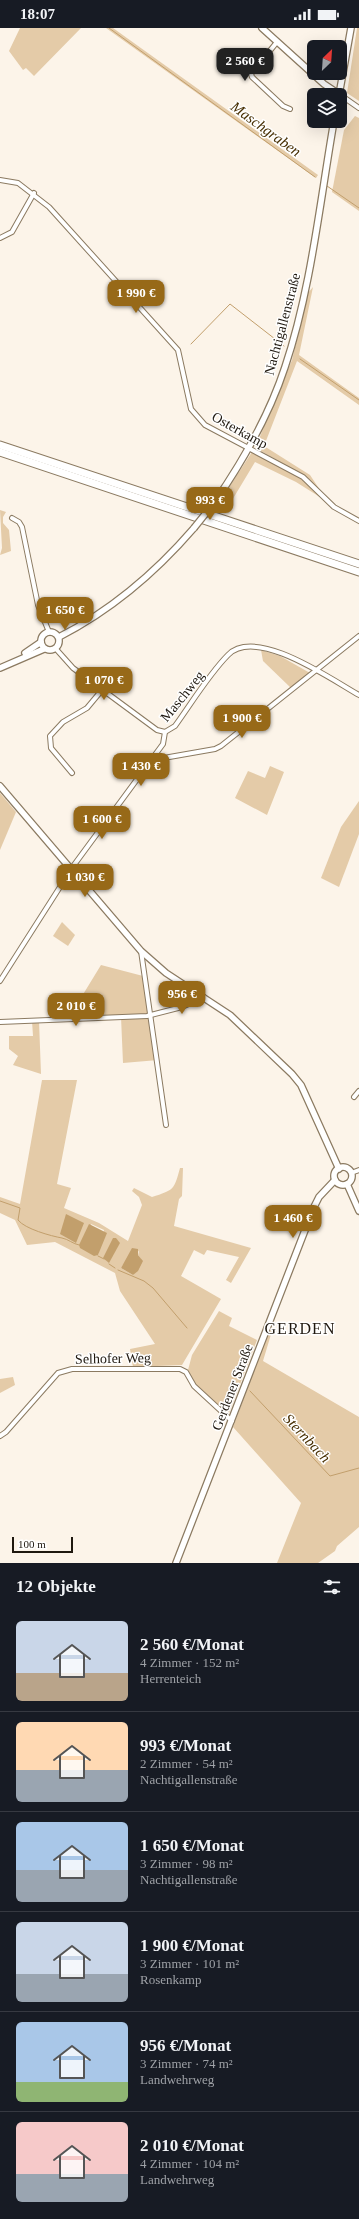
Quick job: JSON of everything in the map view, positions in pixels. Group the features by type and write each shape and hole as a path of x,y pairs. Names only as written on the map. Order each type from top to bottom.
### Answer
{"highway":[{"path":"0,445 359,564"},
{"path":"0,452 359,572"}],"main road":[{"path":"262,28 330,88"},
{"path":"340,88 351,28"},
{"name":"Nachtigallenstraße","path":"59,637 85,623 135,586 167,556 194,528 214,503 250,447 265,417 286,367 308,277 333,128"},
{"path":"0,667 44,649 50,651 56,649 60,644 59,637 55,633 49,632 42,636 41,642 44,649"},
{"path":"0,667 41,642"},
{"path":"0,786 72,868 141,951 166,973 205,997 242,1024 292,1074 301,1085 339,1168"},
{"path":"339,1168 346,1168 351,1173 352,1178 347,1184 342,1185 336,1180 335,1172 339,1168"},
{"name":"Gerdener Straße","path":"176,1563 314,1207 319,1197 336,1180"},
{"path":"347,1184 359,1211"}],"street":[{"path":"277,42 251,74 252,78 283,106 290,109"},
{"path":"347,100 359,108"},
{"name":"Osterkamp","path":"0,180 18,183 34,193 49,207 178,350 191,409 205,425 250,447 303,477 334,507 359,521"},
{"path":"0,238 12,232 34,193"},
{"path":"12,518 19,522 22,527 38,605 49,632"},
{"path":"152,758 158,759 214,749 359,636"},
{"name":"Maschweg","path":"0,981 72,868 163,744 166,732 175,726 228,654 236,649 252,647 274,650 315,670 359,695"},
{"path":"56,649 68,664 102,690 157,730 166,732"},
{"path":"72,773 51,748 50,736 63,722 87,708 102,690"},
{"path":"141,951 166,1125"},
{"path":"0,1022 151,1015 187,1005 205,997"},
{"path":"354,1097 359,1091"},
{"path":"351,1173 359,1170"},
{"name":"Selhofer Weg","path":"0,1436 6,1432 58,1373 72,1369 180,1369 186,1372 194,1386 232,1421"}],"shaded area":[{"path":"20,28 81,28 34,76 26,68 23,70 9,51"},
{"path":"106,28 113,28 318,175 316,178"},
{"path":"357,28 359,28 359,101 347,93"},
{"path":"355,116 359,118 359,211 332,192 344,130"},
{"path":"313,287 299,355 359,398 359,405 297,361 264,446 310,475 320,490 308,478 261,451 256,446 292,360 308,293"},
{"path":"252,452 302,479 323,499 296,482 255,462 225,512 215,509"},
{"path":"0,510 6,512 3,517 3,523 9,530 11,551 0,555 2,548"},
{"path":"261,650 280,656 310,673 291,688 263,661"},
{"path":"270,766 284,772 267,815 235,798 248,771 265,778"},
{"path":"0,793 16,812 0,850"},
{"path":"359,801 359,834 339,887 321,878 341,827"},
{"path":"62,922 75,935 68,946 53,936"},
{"path":"101,965 143,976 158,1060 123,1063 121,1017 68,1019"},
{"path":"32,1021 39,1021 41,1074 13,1065 18,1056 9,1049 9,1036 33,1036"},
{"path":"42,1080 77,1080 57,1184 71,1188 64,1208 99,1223 128,1241 142,1205 139,1197 132,1191 134,1188 152,1197 165,1193 172,1188 180,1168 183,1168 182,1196 179,1199 174,1226 251,1248 231,1283 226,1280 239,1257 207,1250 204,1255 194,1250 181,1276 221,1299 182,1365 133,1367 130,1349 155,1344 120,1291 115,1273 55,1242 27,1245 15,1220 0,1213 0,1197 20,1204","holes":["91,1224 104,1230 98,1255","139,1251 138,1255 141,1259 133,1275 121,1268 127,1259"]},
{"path":"66,1214 84,1223 76,1243 60,1234"},
{"path":"89,1224 107,1233 98,1255 94,1256 80,1248 79,1245"},
{"path":"113,1238 116,1238 120,1243 109,1263 103,1258"},
{"path":"132,1248 138,1249 138,1255 143,1261 138,1271 133,1275 121,1268"},
{"path":"219,1311 232,1318 229,1326 257,1340 229,1413 225,1412 195,1384 188,1370 192,1355"},
{"path":"270,1328 272,1331 263,1361 359,1417 359,1527 337,1546 335,1551 318,1563 277,1563 301,1503 233,1427"},
{"path":"13,1377 15,1385 0,1393 0,1379"}],"waterway":[{"name":"Maschgraben","path":"109,28 315,177"},
{"name":"Maschgraben","path":"327,186 359,208"},
{"path":"191,344 230,304 284,346"},
{"path":"300,359 359,400"},
{"path":"0,1201 20,1208 18,1220 26,1226 79,1245"},
{"path":"98,1256 104,1259"},
{"path":"109,1264 115,1268"},
{"path":"118,1270 144,1281 153,1288 187,1328"},
{"name":"Sternbach","path":"250,1391 330,1476 359,1468"}],"district":[{"name":"GERDEN","path":"300,1328"}]}
